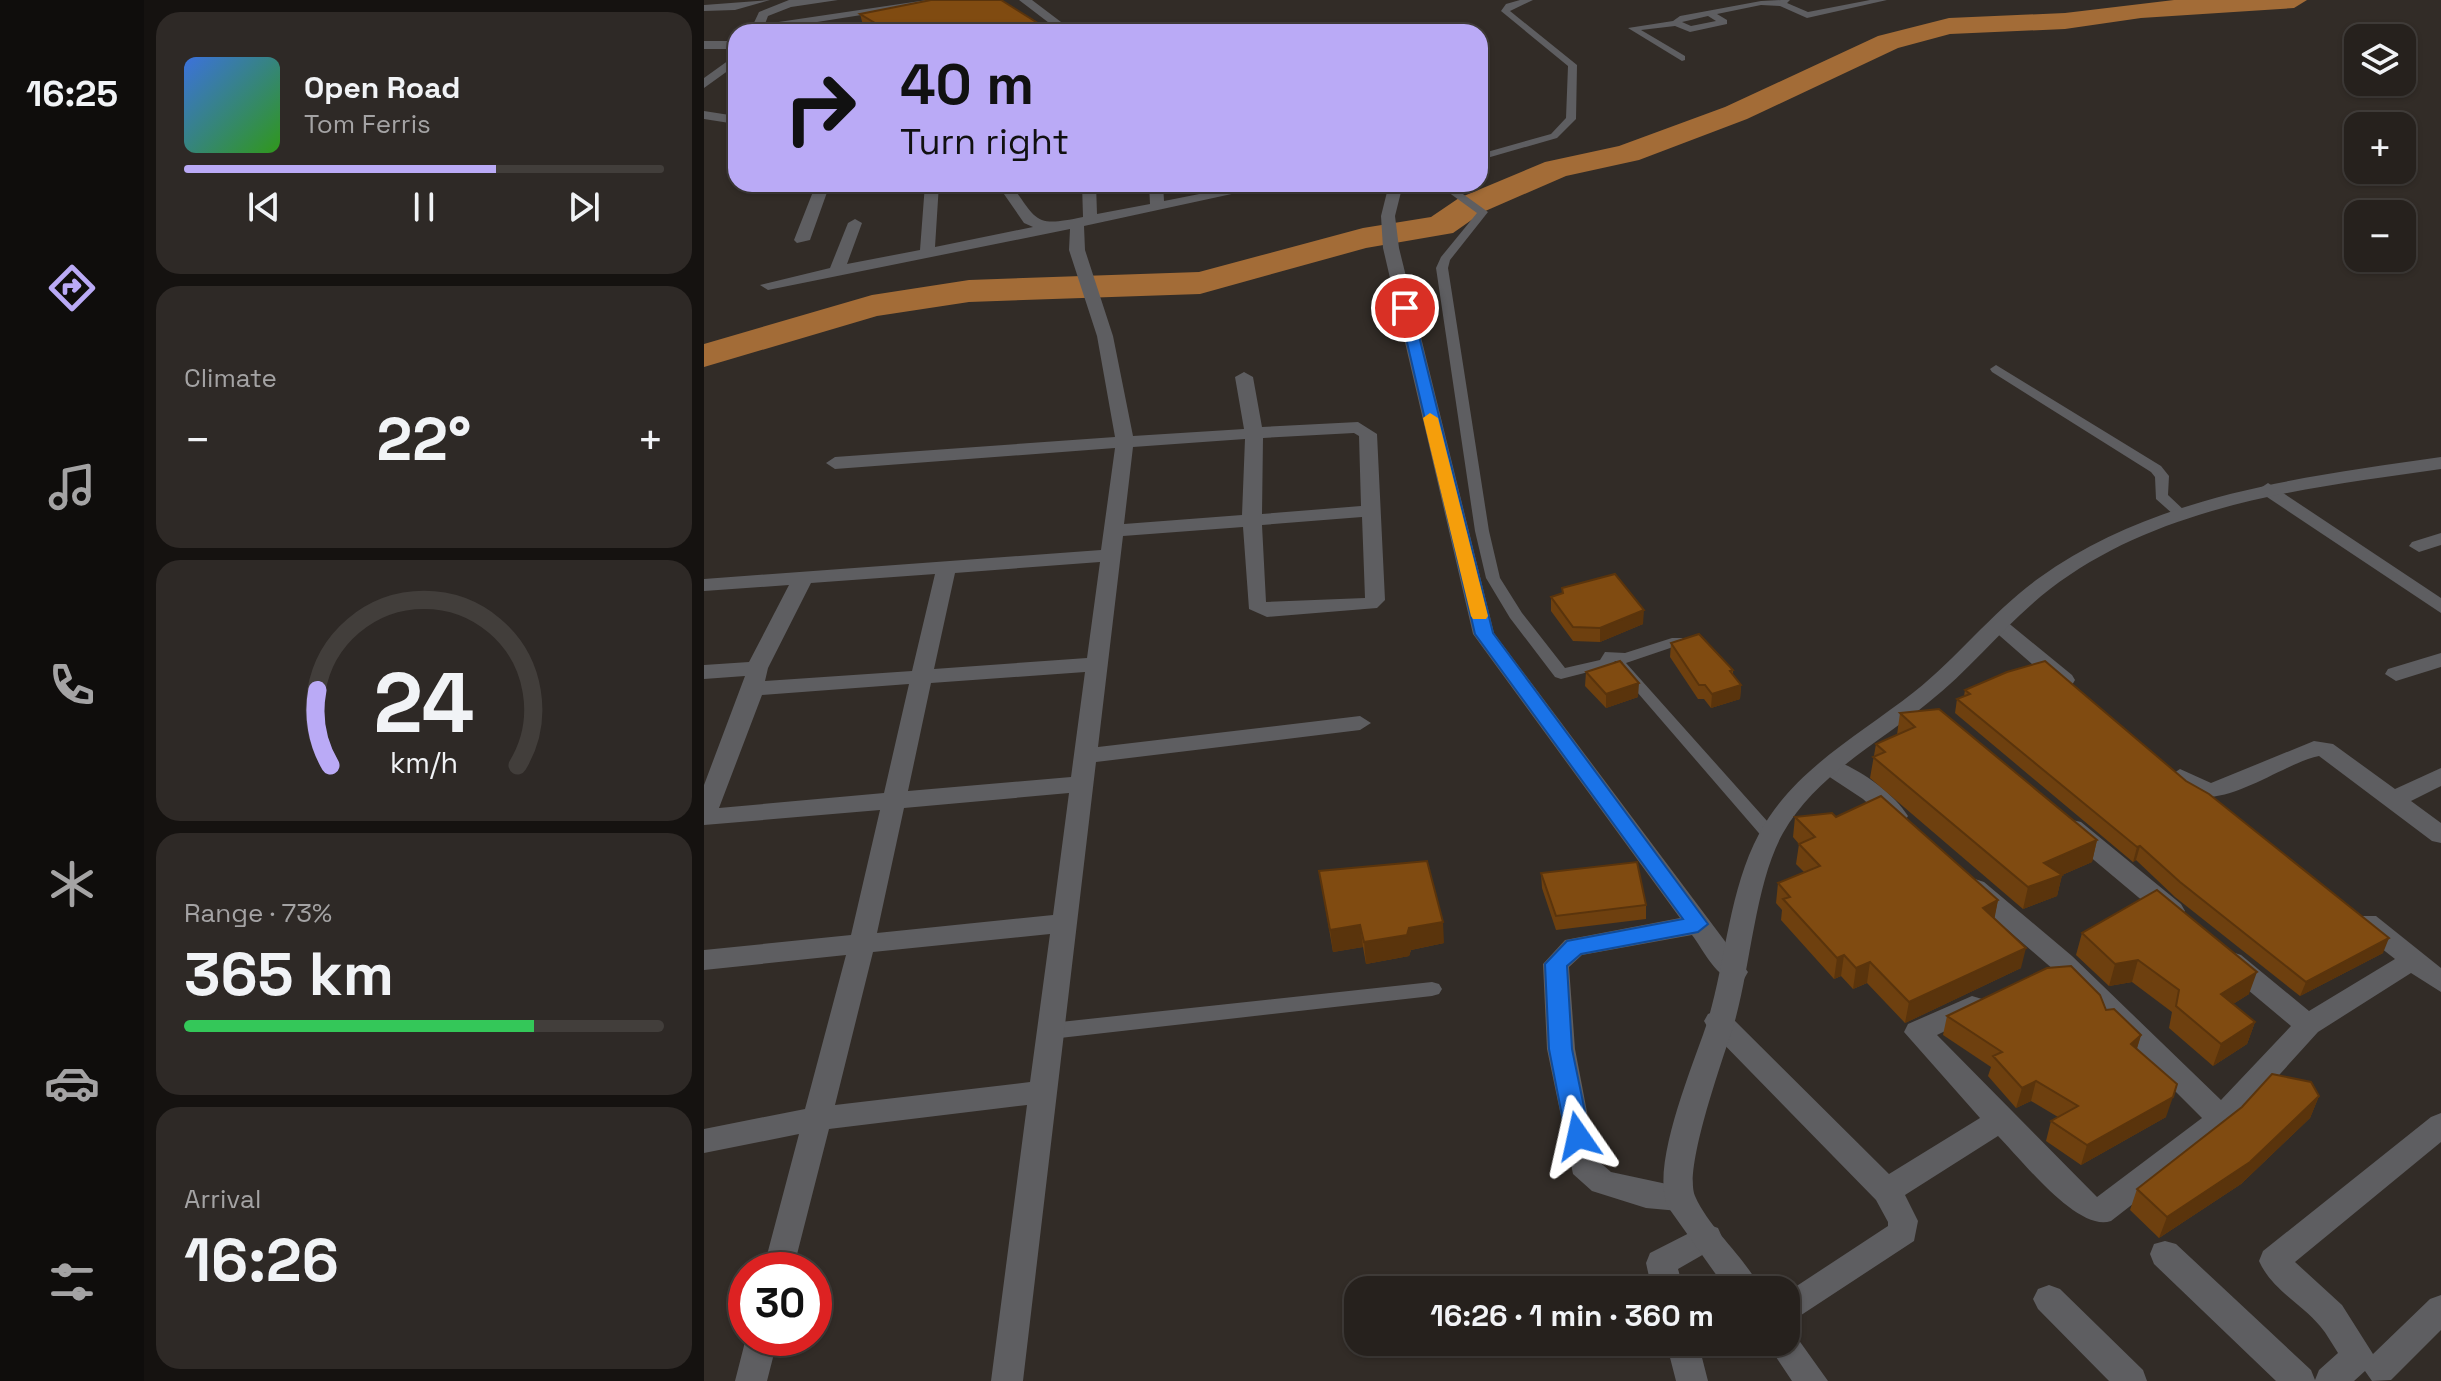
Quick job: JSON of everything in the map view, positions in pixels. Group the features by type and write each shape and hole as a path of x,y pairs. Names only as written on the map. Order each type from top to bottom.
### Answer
{"street":[{"path":"706,4 733,0"},
{"path":"706,4 764,0"},
{"path":"759,24 763,14 793,2 832,0"},
{"path":"796,24 950,0"},
{"path":"1025,0 1051,24"},
{"path":"704,45 728,45"},
{"path":"708,80 728,65"},
{"path":"708,80 728,81"},
{"path":"704,115 728,119"},
{"path":"802,240 820,192"},
{"path":"927,254 931,192"},
{"path":"1010,192 1029,220 1051,230"},
{"path":"1007,1381 1125,440 1105,336 1077,250 1088,192"},
{"path":"1156,192 1157,207"},
{"path":"768,285 1051,230 1219,192"},
{"path":"1394,192 1388,216 1391,248 1484,634 1735,972"},
{"path":"837,271 855,223"},
{"path":"835,463 1125,440 1254,433 1364,429 1368,434 1375,600 1362,607 1259,609 1252,520 1254,433 1244,377"},
{"path":"1735,1276 1679,1198 1682,1154 1718,1021 1735,972 1749,889 1770,835 1811,783 1880,725 1918,700 2060,572 2126,534 2179,512 2268,489 2441,463"},
{"path":"2268,489 2441,607"},
{"path":"704,585 946,568 1252,520 1371,511"},
{"path":"2419,546 2441,539"},
{"path":"782,1252 862,943 946,568"},
{"path":"802,580 755,678 704,816 1082,784"},
{"path":"1999,625 2083,696"},
{"path":"2396,674 2441,660"},
{"path":"704,672 755,678 921,679 1098,664"},
{"path":"1918,700 1942,720"},
{"path":"1086,756 1360,723"},
{"path":"2203,792 2213,791 2319,748 2441,835"},
{"path":"1830,767 1871,793 1917,836"},
{"path":"2168,767 2228,811"},
{"path":"2394,800 2441,776"},
{"path":"2052,812 2186,923"},
{"path":"1959,873 2063,963 2222,1119"},
{"path":"2348,907 2441,982"},
{"path":"704,960 1065,923"},
{"path":"1679,1198 1646,1195 1602,1182 1583,1165 1561,1049 1556,964 1574,947 1698,924"},
{"path":"2210,944 2308,1025"},
{"path":"2037,975 2063,963"},
{"path":"1997,994 1918,1032 2000,1120 2089,1208 2100,1212 2222,1119 2308,1025 2401,967"},
{"path":"1718,1021 1887,1191 1903,1221 1903,1232 1800,1302"},
{"path":"704,1141 815,1119 1043,1092"},
{"path":"1887,1191 2000,1120"},
{"path":"2378,1369 2331,1315 2295,1285 2274,1261 2441,1125"},
{"path":"1664,1276 1661,1263 1707,1237"},
{"path":"2165,1254 2299,1381"},
{"path":"2049,1299 2131,1381"},
{"path":"2331,1381 2378,1369 2441,1309"},
{"path":"751,1381 757,1356"},
{"path":"1686,1356 1692,1381"},
{"path":"1793,1356 1812,1381"}],"lane":[{"path":"1488,155 1554,136 1571,119 1573,65 1505,11 1509,6 1529,0"},
{"path":"1682,58 1632,28 1678,21 1761,1 1784,2 1807,15 1883,0"},
{"path":"1678,21 1690,29 1724,22 1709,13"},
{"path":"1454,192 1483,213 1445,259 1442,268 1482,531 1493,578 1515,615 1557,671 1573,673 1606,663 1614,667 1677,641"},
{"path":"1996,369 2156,469 2162,476 2161,496 2179,512"},
{"path":"1625,662 1770,835"},
{"path":"1051,1031 1432,989"}],"building":[{"path":"931,0 1001,0 1039,24 877,24 860,14"},
{"path":"1615,574 1644,610 1600,628 1573,627 1551,597 1563,593 1562,588"},
{"path":"1699,634 1733,670 1730,671 1741,685 1712,694 1705,685 1699,685 1671,643"},
{"path":"1620,661 1639,683 1606,694 1586,672"},
{"path":"2045,661 2186,781 2209,794 2389,938 2306,982 1957,699 1970,694 1965,690 2007,672"},
{"path":"1939,709 2097,840 2044,863 2062,875 2028,887 1873,757 1885,752 1876,744 1915,727 1900,713"},
{"path":"1881,796 1998,900 1983,908 2026,948 1909,1002 1870,962 1856,968 1844,955 1837,958 1783,899 1790,897 1778,883 1820,866 1799,844 1815,837 1795,817 1832,813 1836,817"},
{"path":"1427,861 1443,922 1409,928 1407,935 1364,942 1360,925 1330,930 1319,871"},
{"path":"1637,862 1646,905 1556,916 1541,873"},
{"path":"2157,890 2257,972 2221,994 2255,1022 2221,1044 2176,1006 2179,990 2138,960 2115,964 2082,933"},
{"path":"2071,966 2100,995 2106,1010 2114,1009 2141,1035 2131,1044 2177,1084 2173,1097 2087,1145 2051,1121 2078,1106 2036,1081 2022,1088 1993,1056 2002,1052 1947,1016 2047,968"},
{"path":"2272,1074 2311,1082 2319,1096 2250,1162 2167,1217 2137,1189 2242,1107"}],"waterway":[{"path":"704,356 872,306 969,291 1200,283 1363,238 1441,226 1471,205 1556,169 1628,153 1736,113 1888,42 1949,26 2065,21 2141,10 2294,0"}],"slow traffic":[{"path":"1430,418 1479,616"}],"route":[{"path":"1405,308 1484,634 1698,924 1574,947 1562,955 1556,964 1561,1049 1578,1136"}]}
